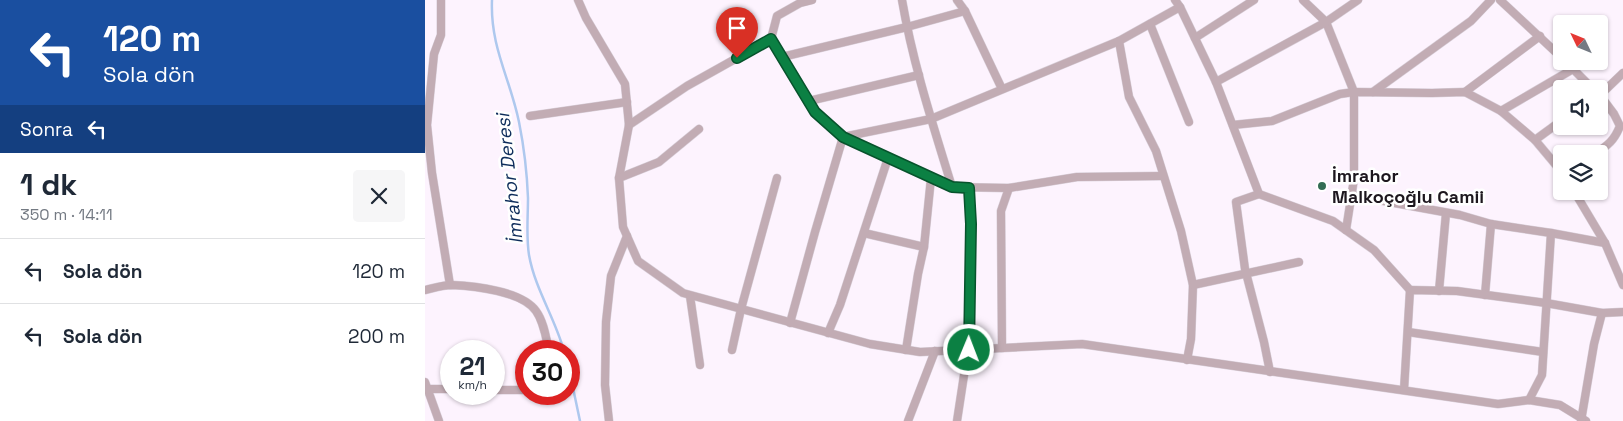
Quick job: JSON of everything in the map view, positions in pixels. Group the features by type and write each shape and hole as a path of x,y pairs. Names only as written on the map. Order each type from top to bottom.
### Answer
{"street":[{"path":"441,0 441,35 434,54 427,125 432,173 451,285"},
{"path":"578,0 586,18 625,84 629,125 619,178 623,227 638,262 683,293 691,296 870,344 919,352 1082,344 1498,404 1529,400 1560,405 1583,420 1594,344 1602,313"},
{"path":"812,0 800,3 777,16 771,39 815,112 843,137 952,187 1009,188 1077,177 1163,176"},
{"path":"902,0 919,75 952,187"},
{"path":"957,0 965,11 1002,89"},
{"path":"1195,38 1254,0"},
{"path":"1303,0 1326,22 1354,92 1354,179 1346,230"},
{"path":"1215,82 1326,22 1358,0"},
{"path":"1373,92 1471,21 1491,0"},
{"path":"1500,0 1553,49"},
{"path":"843,137 931,118 1119,41 1150,24 1178,3 1215,82 1259,194"},
{"path":"782,57 965,11"},
{"path":"1150,24 1189,122"},
{"path":"1465,92 1540,36"},
{"path":"629,125 687,86 771,39"},
{"path":"1119,41 1129,98 1155,151 1181,232 1193,285 1191,340 1187,360"},
{"path":"425,56 434,54"},
{"path":"1501,111 1571,70"},
{"path":"1574,70 1584,80"},
{"path":"1608,87 1623,73"},
{"path":"809,101 919,75"},
{"path":"1233,125 1272,121 1340,94 1354,92 1465,92 1501,111 1535,140 1553,161"},
{"path":"530,116 627,102"},
{"path":"1608,106 1615,114 1620,126 1616,137 1608,145"},
{"path":"1535,140 1553,127"},
{"path":"619,178 659,162 699,129"},
{"path":"790,323 843,137"},
{"path":"828,333 840,305 888,158"},
{"path":"732,350 741,309 777,178"},
{"path":"907,350 923,247 931,178"},
{"path":"957,421 969,350 971,224 969,188"},
{"path":"1002,348 1001,210 1009,188"},
{"path":"1270,372 1246,274 1236,202 1259,194 1333,221 1374,250 1410,290 1404,390"},
{"path":"1351,195 1446,213 1491,224 1551,233 1605,244"},
{"path":"1579,200 1605,244 1623,285"},
{"path":"1439,290 1446,213"},
{"path":"1485,295 1491,224"},
{"path":"864,233 923,247"},
{"path":"1529,400 1542,374 1551,233"},
{"path":"609,421 605,385 605,322 611,276 627,236"},
{"path":"1193,285 1299,262"},
{"path":"425,290 451,285 501,290 535,310 543,326 546,340"},
{"path":"1410,290 1457,291 1602,313 1623,312"},
{"path":"691,296 700,365"},
{"path":"1408,332 1543,352"},
{"path":"908,421 935,351"},
{"path":"439,421 426,385 440,387"}],"waterway":[{"name":"İmrahor Deresi","path":"492,0 492,17 497,48 515,106 524,150 528,188 527,234 529,255 540,292 560,340"},
{"name":"İmrahor Deresi","path":"577,405 580,421"}],"place":[{"name":"İmrahor Malkoçoğlu Camii","path":"1322,186"}],"route":[{"path":"737,58 771,39 815,112 843,137 952,187 969,188 971,224 969,350"}]}
